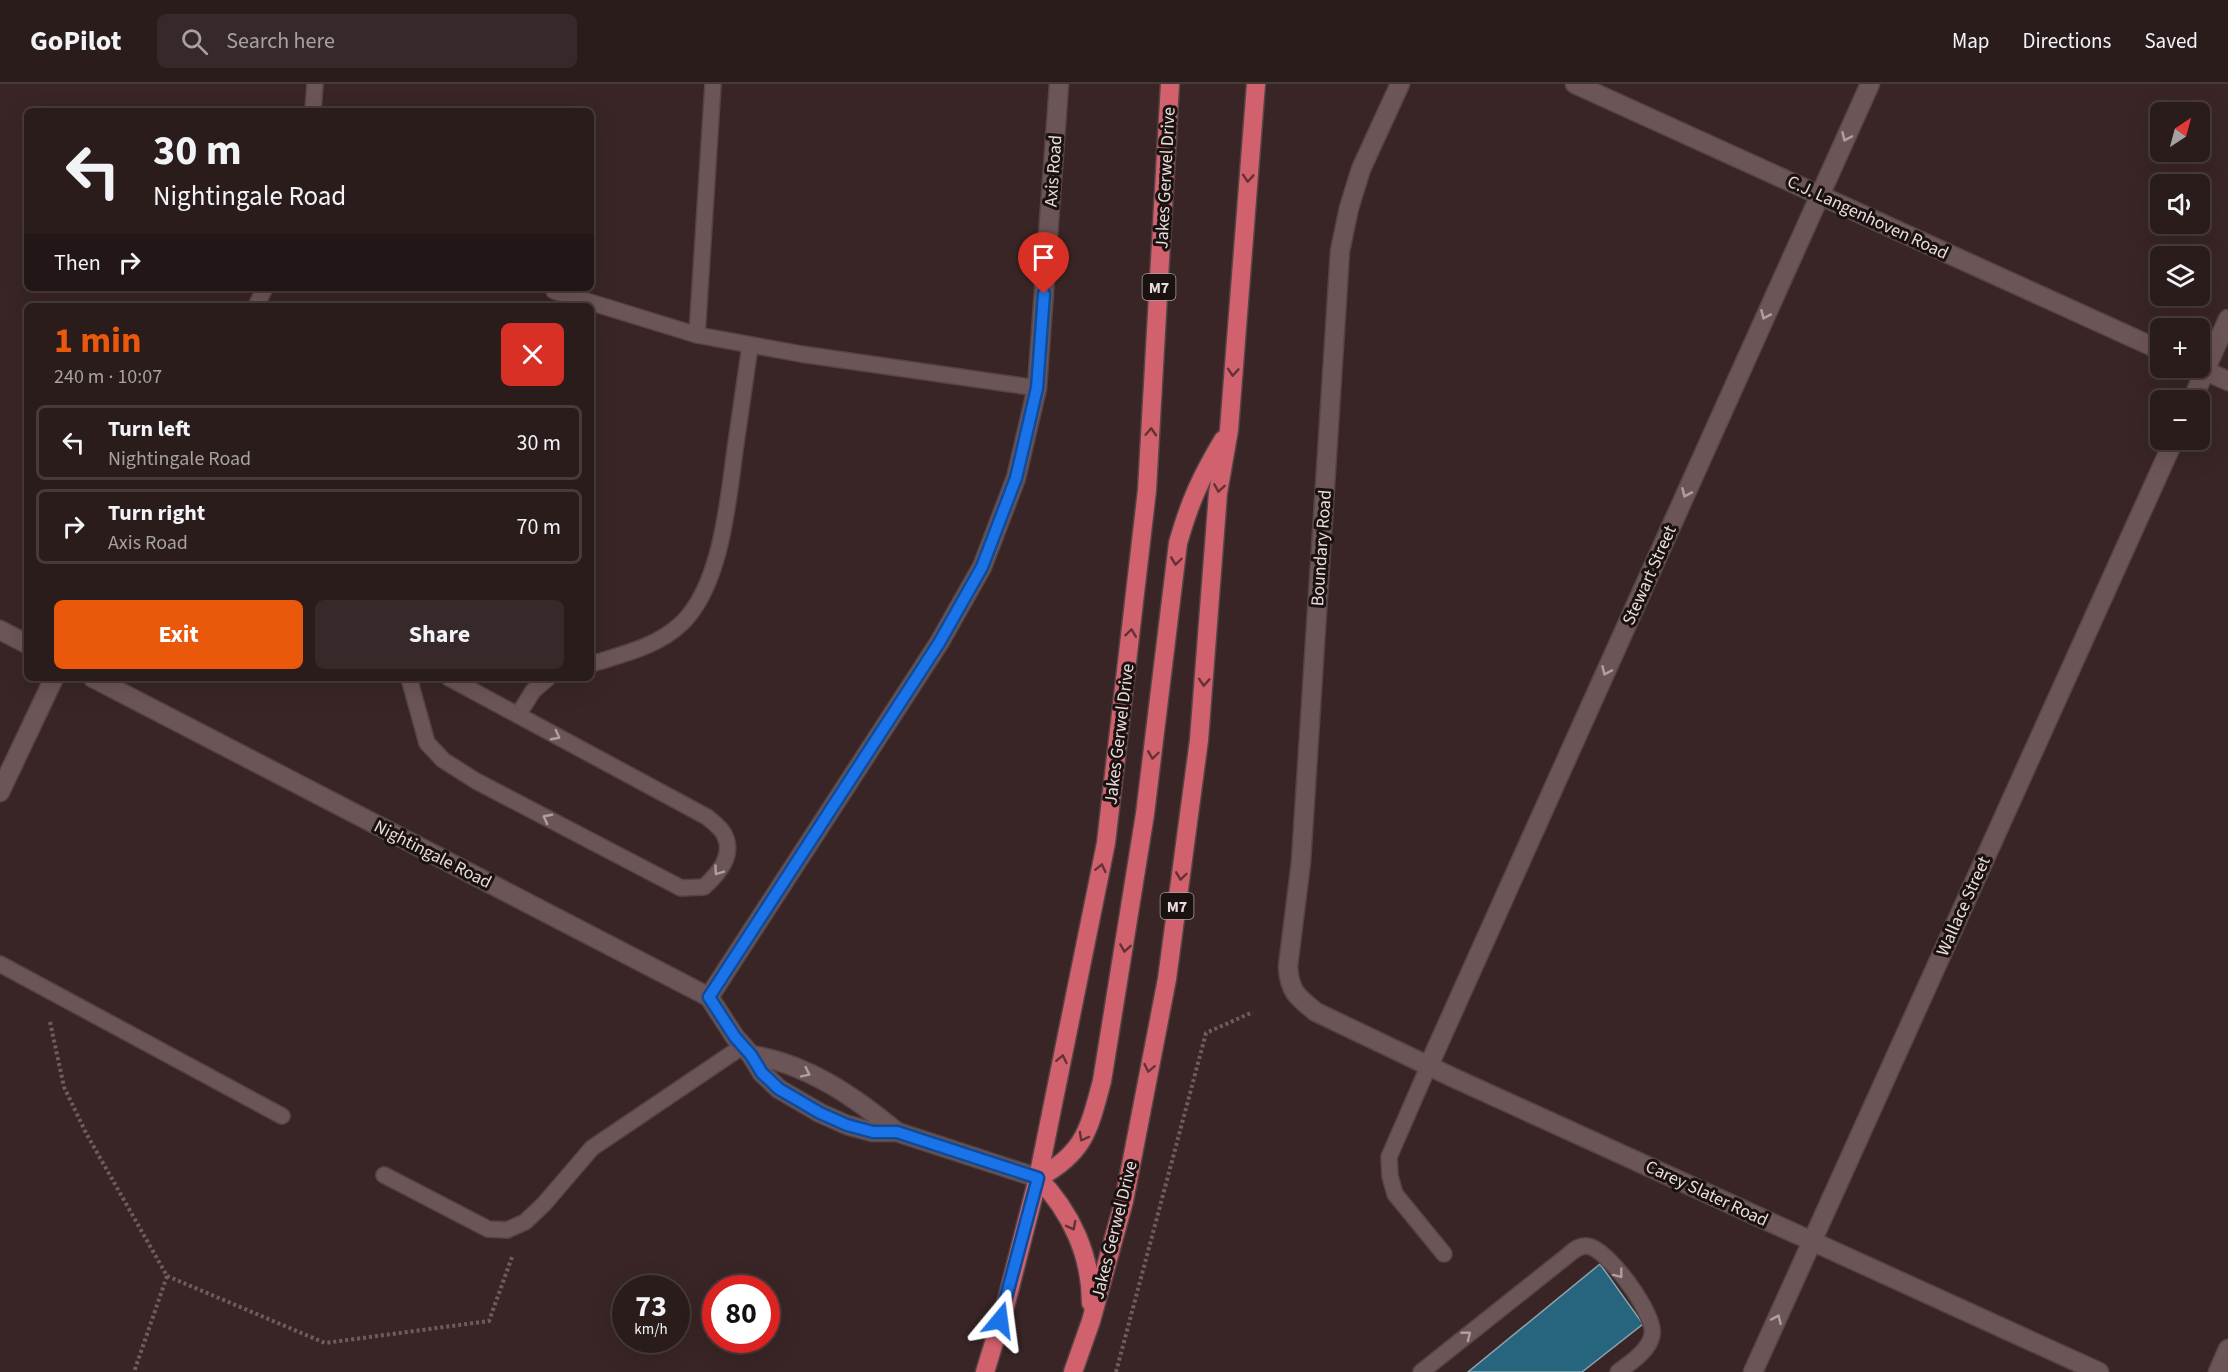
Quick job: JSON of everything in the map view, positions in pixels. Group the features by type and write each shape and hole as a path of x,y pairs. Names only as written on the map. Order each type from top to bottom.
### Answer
{"highway":[{"name":"Jakes Gerwel Drive","path":"985,1372 1006,1303 1038,1178 1107,843 1148,490 1170,84"},
{"name":"Jakes Gerwel Drive","path":"1074,1372 1091,1321 1124,1201 1167,979 1199,740 1218,493 1229,430 1256,84"},
{"path":"1091,1321 1089,1274 1080,1243 1064,1211 1038,1178 1068,1158 1083,1140 1102,1081 1145,814 1178,543 1190,502 1200,479 1229,430"}],"street":[{"name":"Axis Road","path":"709,997 939,643 982,567 1016,478 1037,388 1059,84"},
{"name":"Boundary Road","path":"1316,1012 1300,999 1289,983 1288,966 1301,862 1340,251 1349,208 1361,170 1400,84"},
{"name":"C.J. Langenhoven Road","path":"1575,84 2150,345"},
{"name":"Stewart Street","path":"1429,1065 1870,84"},
{"path":"2210,354 2228,320"},
{"path":"2210,373 2228,381"},
{"name":"Wallace Street","path":"1753,1372 2169,450"},
{"path":"0,630 24,642"},
{"path":"0,792 53,681"},
{"name":"Nightingale Road","path":"99,681 709,997 762,1073 779,1089 820,1113 847,1125 873,1132 897,1132 1038,1178"},
{"name":"Carey Slater Road","path":"1316,1012 2099,1372"},
{"name":"Nightingale Road","path":"747,1050 789,1064 833,1086 869,1108 897,1132"},
{"path":"2218,1372 2228,1349"}],"lane":[{"path":"313,108 315,84"},
{"path":"697,335 713,84"},
{"path":"554,291 593,303"},
{"path":"594,303 697,335 750,346 1037,388"},
{"path":"594,663 650,645 682,622 702,595 718,549 728,505 750,346"},
{"path":"410,681 427,743 443,760 476,781 681,888 704,887 721,872 729,850 724,832 707,818 455,681"},
{"path":"518,715 533,691 545,681"},
{"path":"0,964 282,1116"},
{"path":"384,1175 489,1229 507,1230 525,1222 544,1204 592,1148 747,1050"},
{"path":"1429,1065 1389,1157 1390,1176 1395,1194 1444,1254"},
{"path":"1421,1372 1567,1256 1580,1247 1587,1246 1597,1249 1606,1256 1650,1317 1653,1335 1646,1348 1627,1370"}],"path":[{"path":"42,987 64,1087 86,1133 167,1276 325,1343 489,1321 525,1222"},
{"path":"1116,1372 1206,1033 1253,1012"},
{"path":"135,1372 167,1276"}],"building":[{"path":"1600,1264 1643,1324 1582,1372 1468,1372"}],"route":[{"path":"1000,1320 1038,1178 897,1132 873,1132 847,1125 820,1113 779,1089 762,1073 709,997 939,643 982,567 1016,478 1037,388 1044,294"}]}
